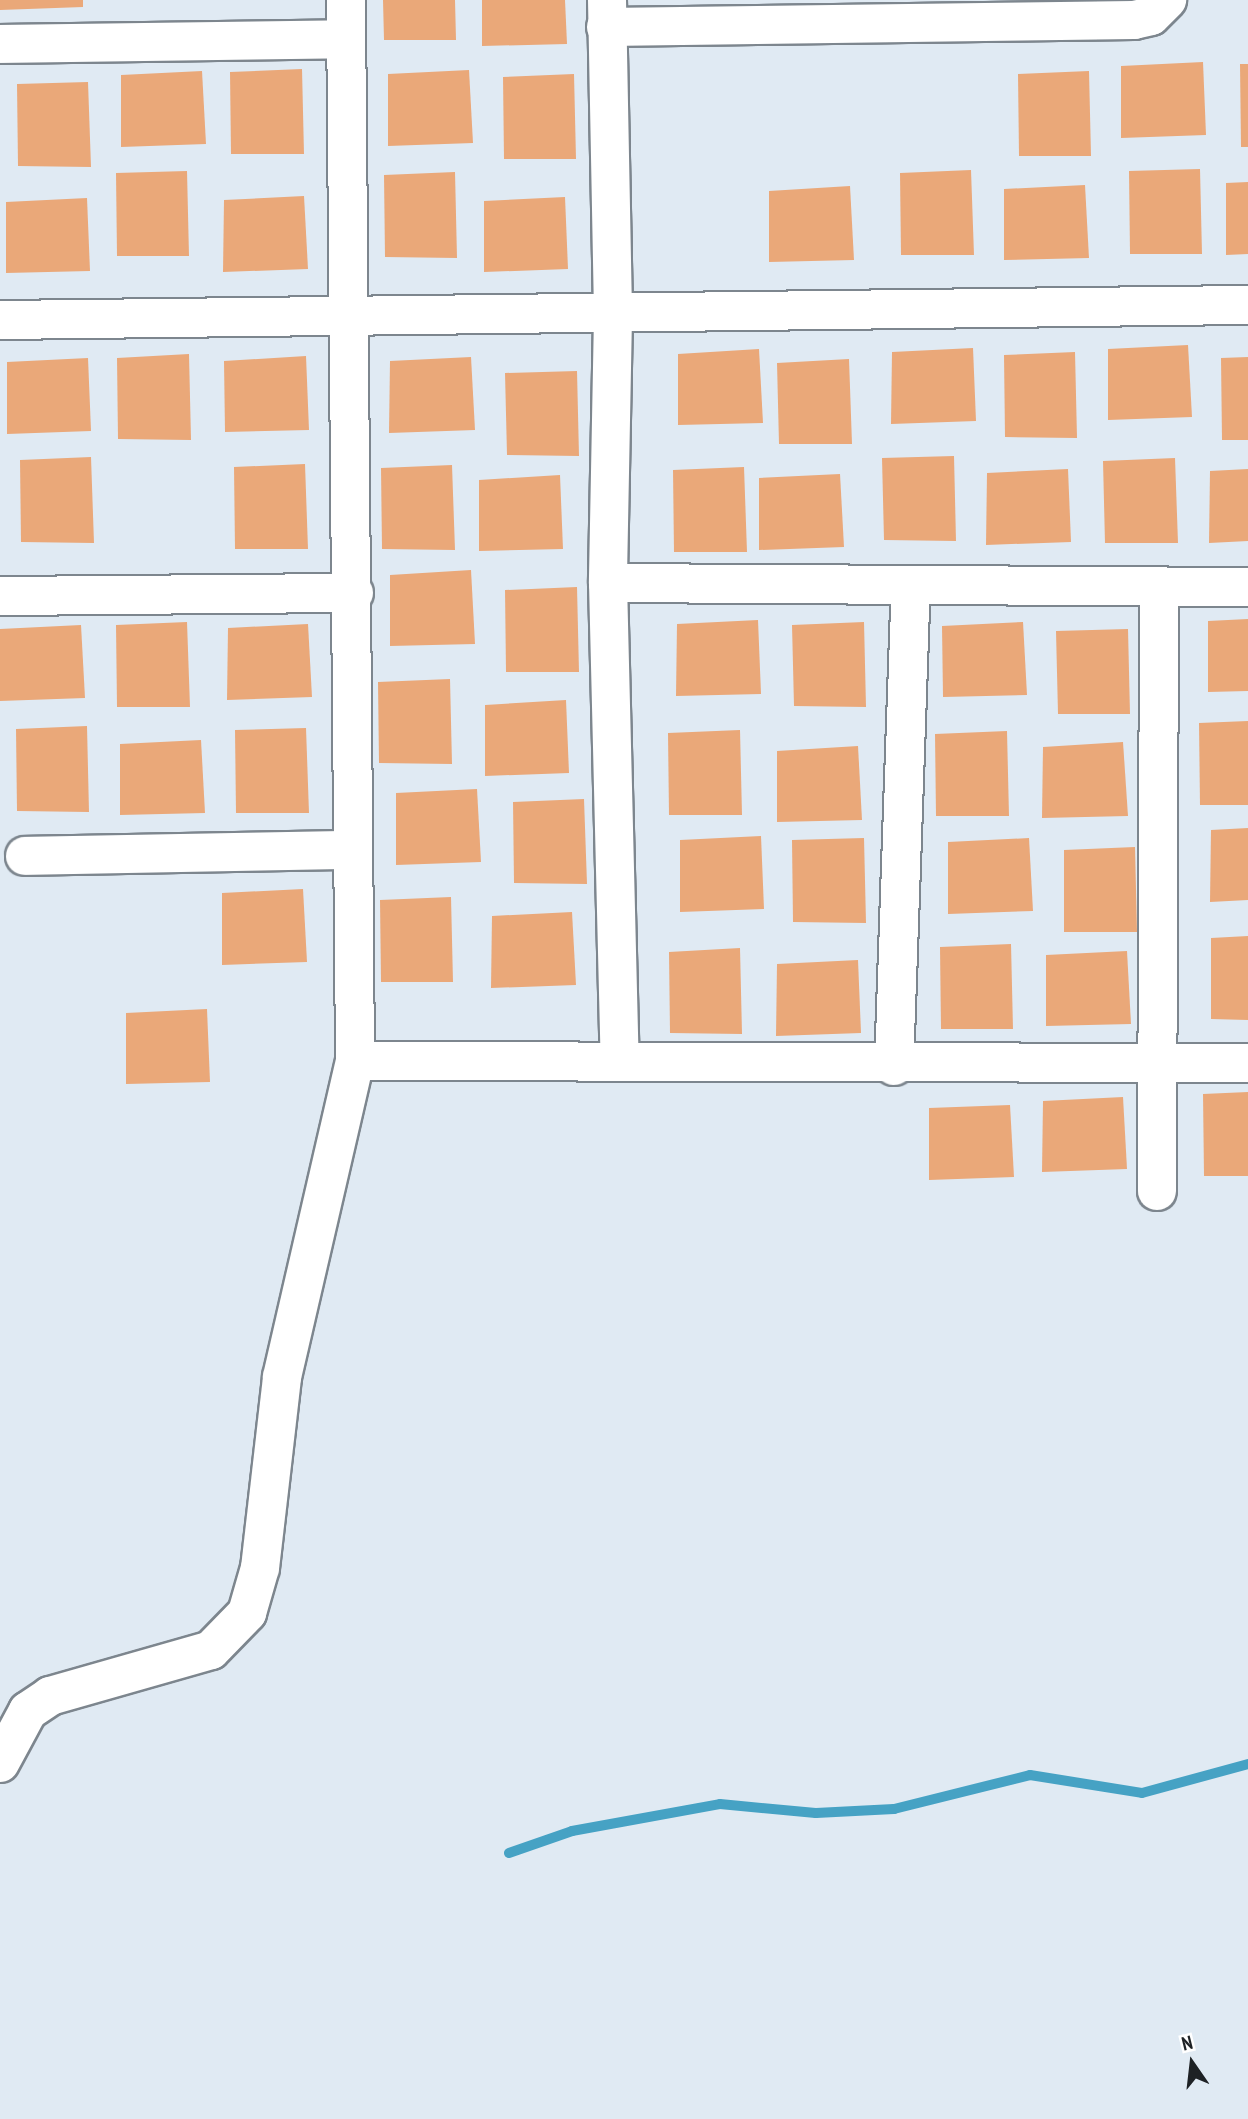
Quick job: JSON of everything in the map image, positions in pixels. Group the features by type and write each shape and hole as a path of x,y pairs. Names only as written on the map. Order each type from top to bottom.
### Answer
{"street":[{"path":"0,1763 28,1711 51,1696 211,1650 247,1613 270,1510 282,1377 355,1061 350,850 354,593 353,316 346,0"},
{"path":"620,1060 608,583 613,316 607,14 893,12 1134,20 1151,16 1167,0"},
{"path":"0,44 345,39"},
{"path":"0,320 613,316 1248,305"},
{"path":"608,583 1159,590 1248,587"},
{"path":"894,1066 911,588"},
{"path":"1157,1191 1160,1063 1159,590"},
{"path":"0,596 354,593"},
{"path":"25,856 350,850"},
{"path":"355,1061 620,1060 894,1066 1248,1063"}],"building":[{"path":"0,0 83,0 83,7 0,10"},
{"path":"383,0 455,0 456,40 384,40"},
{"path":"482,0 565,0 567,44 482,46"},
{"path":"1203,62 1206,135 1121,138 1121,66"},
{"path":"1240,64 1248,64 1248,147 1241,147"},
{"path":"302,69 304,154 231,154 230,72"},
{"path":"469,70 473,143 388,146 388,74"},
{"path":"202,71 206,144 121,147 121,75"},
{"path":"1089,71 1091,156 1019,156 1018,74"},
{"path":"574,74 576,159 504,159 503,77"},
{"path":"88,82 91,167 18,166 17,84"},
{"path":"1200,169 1202,254 1130,254 1129,171"},
{"path":"971,170 974,255 901,255 900,173"},
{"path":"187,171 189,256 117,256 116,173"},
{"path":"455,172 457,258 385,257 384,175"},
{"path":"1248,182 1248,254 1226,255 1226,183"},
{"path":"1085,185 1089,258 1004,260 1004,189"},
{"path":"850,186 854,260 769,262 769,191"},
{"path":"304,196 308,269 223,272 224,200"},
{"path":"565,197 568,269 484,272 484,201"},
{"path":"87,198 90,271 6,273 6,202"},
{"path":"1188,345 1192,417 1108,420 1108,349"},
{"path":"973,348 976,421 891,424 892,352"},
{"path":"759,349 763,423 678,425 678,354"},
{"path":"1075,352 1077,438 1005,437 1004,355"},
{"path":"189,354 191,440 118,439 117,358"},
{"path":"306,356 309,430 225,432 224,361"},
{"path":"471,357 475,430 389,433 390,361"},
{"path":"1248,357 1248,440 1222,440 1221,358"},
{"path":"88,358 91,431 7,434 7,362"},
{"path":"849,359 852,444 779,444 777,363"},
{"path":"577,371 579,456 507,455 505,373"},
{"path":"954,456 956,541 884,540 882,458"},
{"path":"91,457 94,543 21,542 20,460"},
{"path":"1175,458 1178,543 1105,543 1103,461"},
{"path":"305,464 308,549 235,549 234,467"},
{"path":"452,465 455,550 382,549 381,468"},
{"path":"744,467 747,552 674,552 673,470"},
{"path":"1068,469 1071,542 986,545 987,473"},
{"path":"1248,469 1248,541 1209,543 1210,471"},
{"path":"840,474 844,547 759,550 759,478"},
{"path":"560,475 563,549 479,551 479,480"},
{"path":"471,570 475,644 390,646 390,575"},
{"path":"577,587 579,672 506,672 505,590"},
{"path":"1248,619 1248,691 1208,692 1208,621"},
{"path":"758,620 761,694 676,696 677,624"},
{"path":"187,622 190,707 117,707 116,625"},
{"path":"864,622 866,707 794,706 792,625"},
{"path":"1023,622 1027,695 943,697 942,626"},
{"path":"308,624 312,697 227,700 228,628"},
{"path":"81,625 85,698 0,701 0,629"},
{"path":"1128,629 1130,714 1058,714 1056,631"},
{"path":"450,679 452,764 379,763 378,682"},
{"path":"566,700 569,773 485,776 485,705"},
{"path":"1248,721 1248,805 1200,805 1199,723"},
{"path":"87,726 89,812 17,811 16,729"},
{"path":"306,728 309,813 236,813 235,730"},
{"path":"740,730 742,815 669,815 668,733"},
{"path":"1007,731 1009,816 936,816 935,734"},
{"path":"201,740 205,813 120,815 120,744"},
{"path":"1123,742 1128,816 1042,818 1043,747"},
{"path":"858,746 862,820 777,822 777,751"},
{"path":"477,789 481,862 396,865 396,793"},
{"path":"584,799 587,884 514,883 513,802"},
{"path":"1248,828 1248,900 1210,902 1211,830"},
{"path":"761,836 764,909 680,912 680,840"},
{"path":"864,838 866,923 793,922 792,840"},
{"path":"1029,838 1033,911 948,914 948,842"},
{"path":"1135,847 1137,932 1064,932 1064,850"},
{"path":"303,889 307,962 222,965 222,893"},
{"path":"451,897 453,982 381,982 380,900"},
{"path":"572,912 576,985 491,988 492,916"},
{"path":"1248,936 1248,1020 1211,1019 1211,938"},
{"path":"1011,944 1013,1029 941,1029 940,947"},
{"path":"740,948 742,1034 670,1033 669,952"},
{"path":"1127,951 1131,1024 1046,1026 1046,955"},
{"path":"858,960 861,1033 776,1036 777,964"},
{"path":"207,1009 210,1082 126,1084 126,1013"},
{"path":"1248,1092 1248,1176 1204,1176 1203,1094"},
{"path":"1123,1097 1127,1169 1042,1172 1043,1101"},
{"path":"1010,1105 1014,1177 929,1180 929,1108"}],"waterway":[{"path":"509,1853 572,1831 720,1804 816,1813 894,1809 1030,1775 1142,1793 1248,1764"}]}
